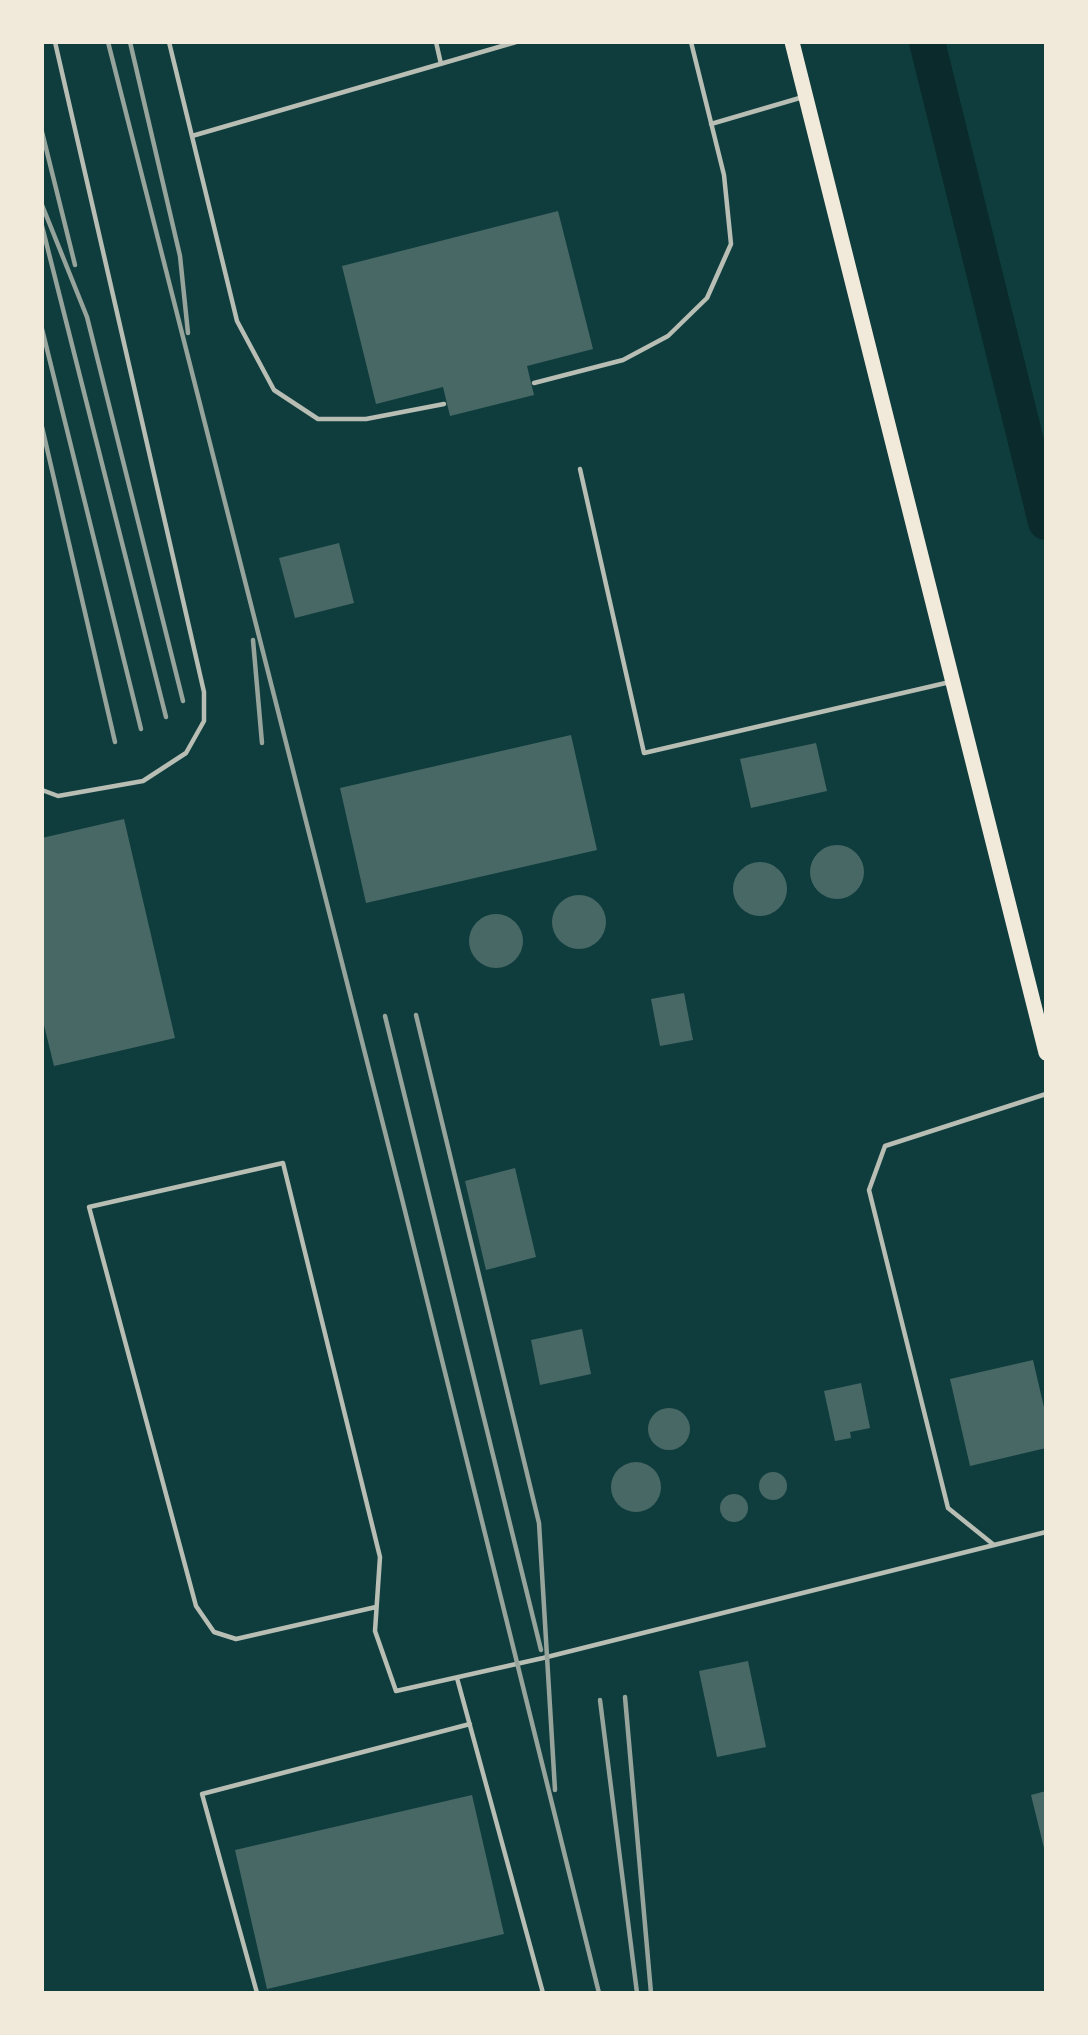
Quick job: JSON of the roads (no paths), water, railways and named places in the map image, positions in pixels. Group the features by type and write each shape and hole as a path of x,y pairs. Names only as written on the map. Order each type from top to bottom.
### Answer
{"main road":[{"path":"792,42 1046,1053"}],"lane":[{"path":"42,790 58,796 143,781 186,753 204,721 204,692 55,42"},
{"path":"169,42 237,321 274,390 318,419 366,419 444,404"},
{"path":"435,42 441,64"},
{"path":"192,136 516,42"},
{"path":"534,383 623,360 668,336 707,298 731,244 724,175 691,42"},
{"path":"711,123 806,96"},
{"path":"579,469 644,753 953,681"},
{"path":"994,1545 948,1508 869,1190 885,1146 1046,1094"},
{"path":"376,1607 236,1639 214,1632 196,1606 89,1207 283,1163 380,1557 375,1631 396,1692 1046,1532"},
{"path":"457,1678 543,1993"},
{"path":"257,1993 202,1794 470,1724"}],"waterway":[{"path":"927,42 1046,522"}],"railway":[{"path":"108,42 402,1199 599,1993"},
{"path":"130,42 180,256 188,333"},
{"path":"42,132 75,265"},
{"path":"42,205 87,317 183,701"},
{"path":"42,226 166,717"},
{"path":"42,329 141,729"},
{"path":"42,427 115,742"},
{"path":"253,640 262,743"},
{"path":"416,1015 539,1523 555,1790"},
{"path":"385,1016 541,1650"},
{"path":"625,1697 651,1993"},
{"path":"600,1700 637,1993"}]}
